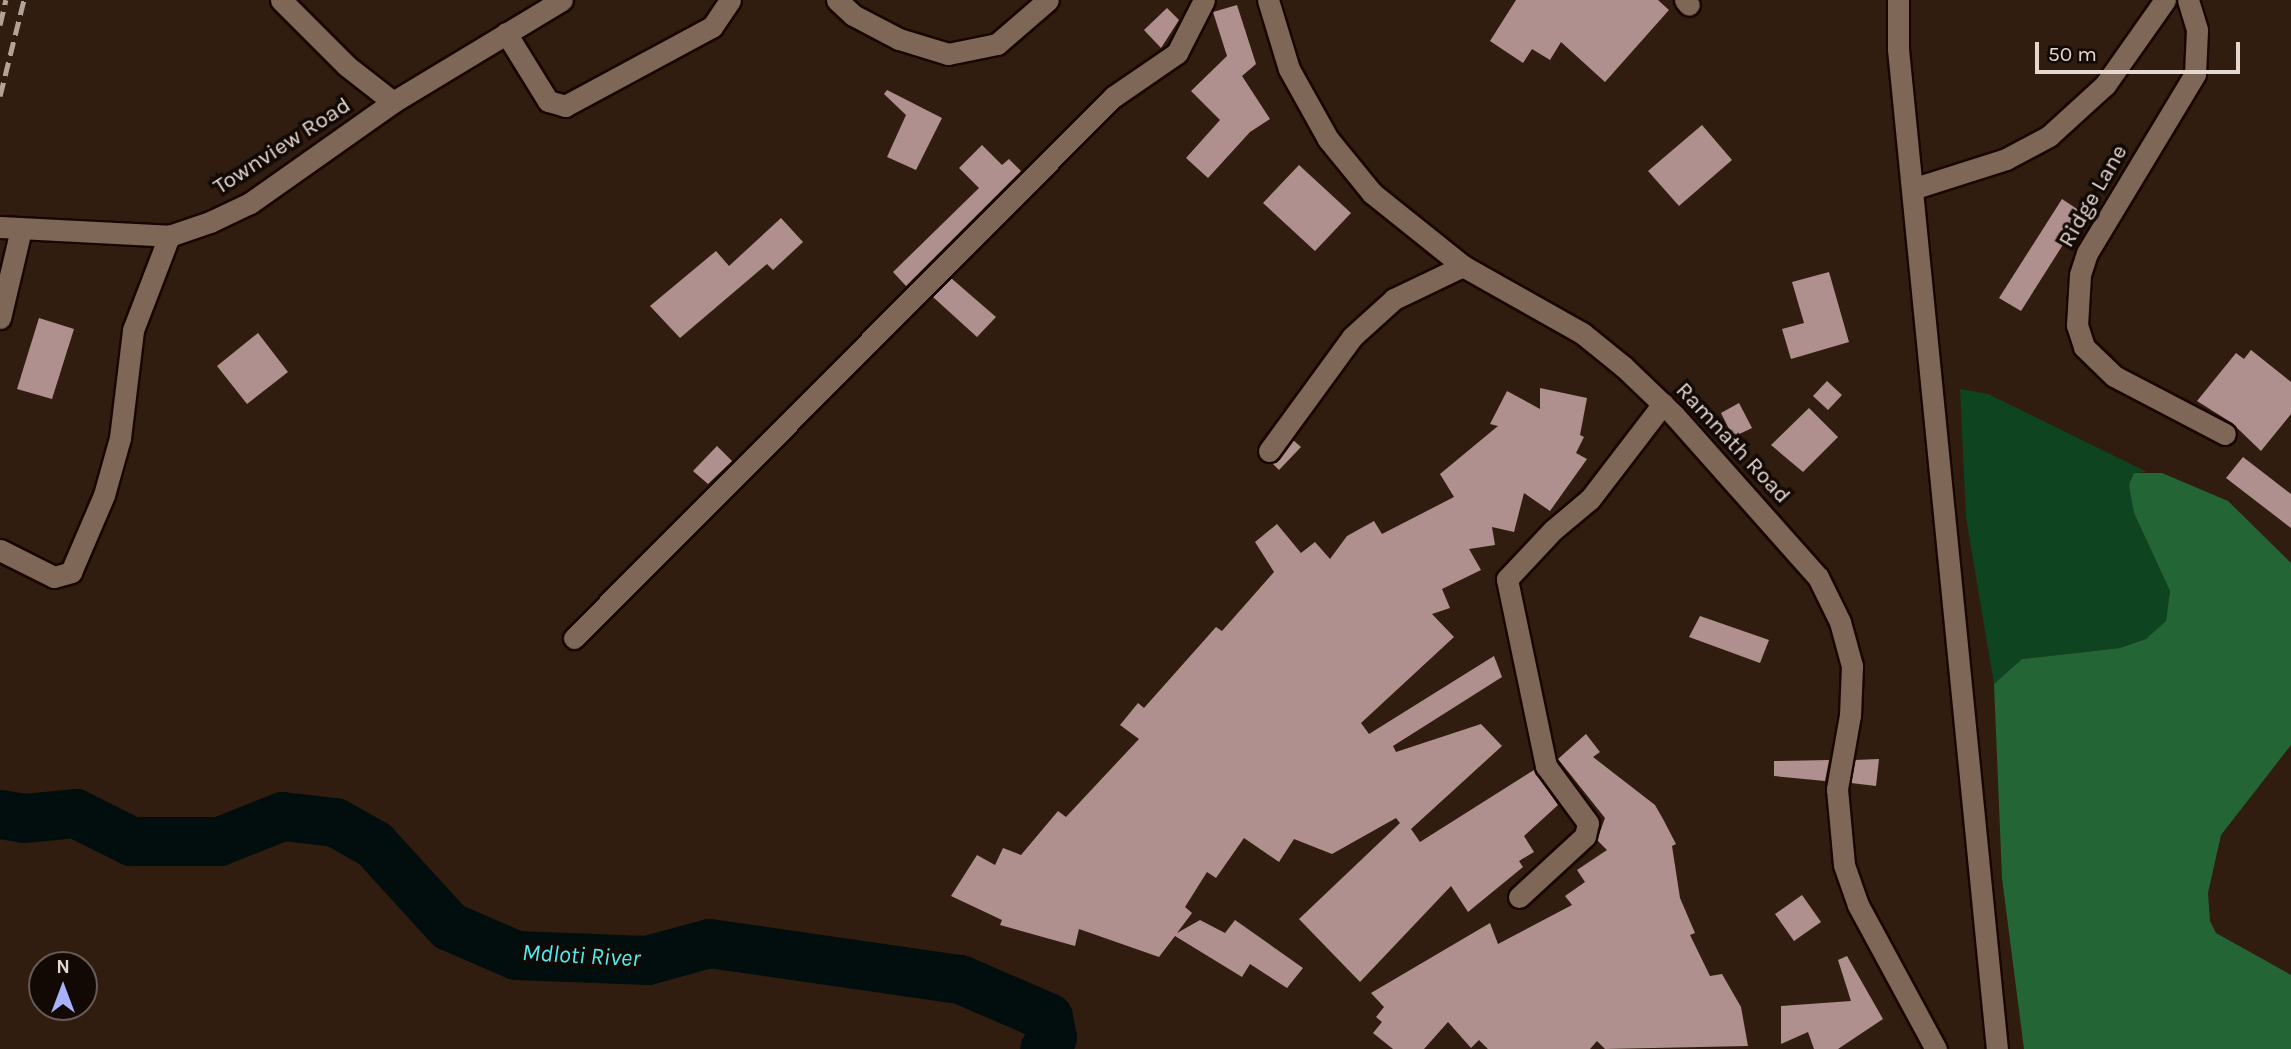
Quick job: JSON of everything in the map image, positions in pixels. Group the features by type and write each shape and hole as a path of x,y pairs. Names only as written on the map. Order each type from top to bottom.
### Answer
{"street":[{"path":"281,0 347,66 393,102"},
{"path":"506,33 548,101 565,106 712,27 730,0"},
{"path":"837,0 853,15 899,39 948,54 997,44 1048,0"},
{"path":"574,638 1114,97 1177,53 1204,0"},
{"name":"Ramnath Road","path":"1268,0 1289,69 1345,164 1426,241 1462,267 1582,333 1663,404 1809,567 1831,598 1848,647 1852,676 1850,715 1837,789 1844,865 1858,905 1936,1049"},
{"path":"1898,0 1898,49 1997,1049"},
{"path":"1912,189 2006,159 2049,136 2105,85 2165,0"},
{"name":"Ridge Lane","path":"2188,0 2197,30 2195,74 2087,253 2080,275 2077,325 2084,347 2113,376 2225,434"},
{"name":"Townview Road","path":"11,228 169,236 250,204 393,102 557,2"},
{"path":"0,318 11,228"},
{"path":"0,550 54,577 71,572 107,484 120,438 133,330 169,236"},
{"path":"1269,451 1352,337 1394,299 1462,267"},
{"path":"1519,897 1580,842 1588,823 1546,766 1507,579 1598,490 1663,404"}],"green space":[{"path":"1960,389 1988,394 2147,472 2134,473 2134,513 2170,591 2166,622 2146,639 2120,648 2022,659 1994,684 1966,517"},
{"path":"2134,473 2162,473 2228,501 2291,563 2291,745 2221,835 2208,893 2210,921 2216,933 2291,975 2291,1049 2024,1049 2002,878 1994,684 2022,659 2120,648 2146,639 2166,621 2170,591 2134,513 2129,485"}],"building":[{"path":"1516,0 1658,0 1669,10 1605,82 1561,42 1550,60 1532,49 1523,63 1490,41"},
{"path":"1237,5 1256,64 1242,76 1270,119 1250,132 1208,178 1186,158 1220,120 1191,91 1227,56 1213,12"},
{"path":"1167,8 1179,20 1161,48 1144,30"},
{"path":"887,90 942,118 916,170 887,157 906,115 884,94"},
{"path":"1702,125 1732,160 1679,206 1648,171"},
{"path":"982,145 1002,165 1009,159 1021,171 906,286 893,272 979,188 959,168"},
{"path":"1299,165 1351,213 1315,251 1263,203"},
{"path":"2062,199 2083,213 2021,311 1999,298"},
{"path":"781,218 803,242 773,270 767,264 680,338 650,306 716,251 729,266"},
{"path":"1829,272 1849,342 1791,359 1782,329 1804,323 1792,282"},
{"path":"951,278 996,317 977,337 933,297"},
{"path":"39,318 74,329 52,399 17,389"},
{"path":"258,333 288,372 247,404 217,366"},
{"path":"2251,350 2291,382 2291,414 2261,451 2232,423 2197,401 2236,353 2244,359"},
{"path":"1827,381 1842,395 1828,410 1813,396"},
{"path":"1540,388 1587,398 1580,435 1584,437 1576,453 1587,459 1550,511 1524,493 1514,532 1492,527 1495,545 1469,549 1481,570 1442,589 1450,608 1432,614 1454,637 1361,723 1369,734 1494,656 1502,677 1393,746 1396,752 1481,724 1502,746 1411,829 1420,842 1534,770 1558,805 1524,836 1534,852 1519,861 1523,867 1468,912 1451,886 1360,982 1299,919 1400,823 1396,818 1332,854 1294,839 1279,862 1244,838 1216,878 1207,872 1185,907 1192,913 1177,933 1200,920 1225,933 1235,920 1303,968 1287,988 1250,964 1242,977 1175,936 1159,957 1079,929 1075,946 1000,925 1002,920 951,896 977,855 995,865 1003,848 1021,855 1058,811 1066,817 1139,739 1120,725 1138,703 1144,708 1216,627 1222,631 1274,572 1255,542 1277,524 1301,553 1315,542 1330,559 1347,536 1374,521 1382,534 1454,497 1440,474 1498,426 1490,424 1507,391 1540,409"},
{"path":"1739,403 1752,428 1733,437 1721,413"},
{"path":"1809,408 1838,437 1803,472 1771,445"},
{"path":"1293,440 1301,447 1279,470 1272,463"},
{"path":"717,446 732,461 708,484 693,471"},
{"path":"2243,457 2291,494 2291,528 2226,478"},
{"path":"1700,616 1769,640 1760,663 1689,637"},
{"path":"1586,734 1600,752 1593,757 1655,805 1676,844 1672,846 1680,898 1695,933 1690,935 1710,976 1722,974 1741,1007 1748,1046 1605,1049 1597,1041 1590,1049 1488,1049 1479,1040 1471,1048 1448,1022 1424,1049 1393,1049 1373,1033 1382,1022 1376,1017 1384,1007 1371,993 1490,923 1498,944 1572,905 1565,896 1585,882 1577,870 1607,850 1597,840 1605,818 1558,759"},
{"path":"1879,759 1876,786 1851,783 1855,760"},
{"path":"1829,760 1825,781 1774,776 1774,761"},
{"path":"1802,895 1821,922 1794,941 1775,914"},
{"path":"1847,956 1883,1019 1838,1049 1814,1049 1808,1032 1781,1044 1781,1006 1851,1001 1838,960"}],"waterway":[{"name":"Mdloti River","path":"0,814 24,818 75,813 131,841 219,841 282,816 335,822 374,844 449,926 516,955 647,960 709,943 960,979 1048,1017 1052,1037 1044,1049"}],"railway":[{"path":"0,25 6,0"},
{"path":"0,96 24,0"}]}
